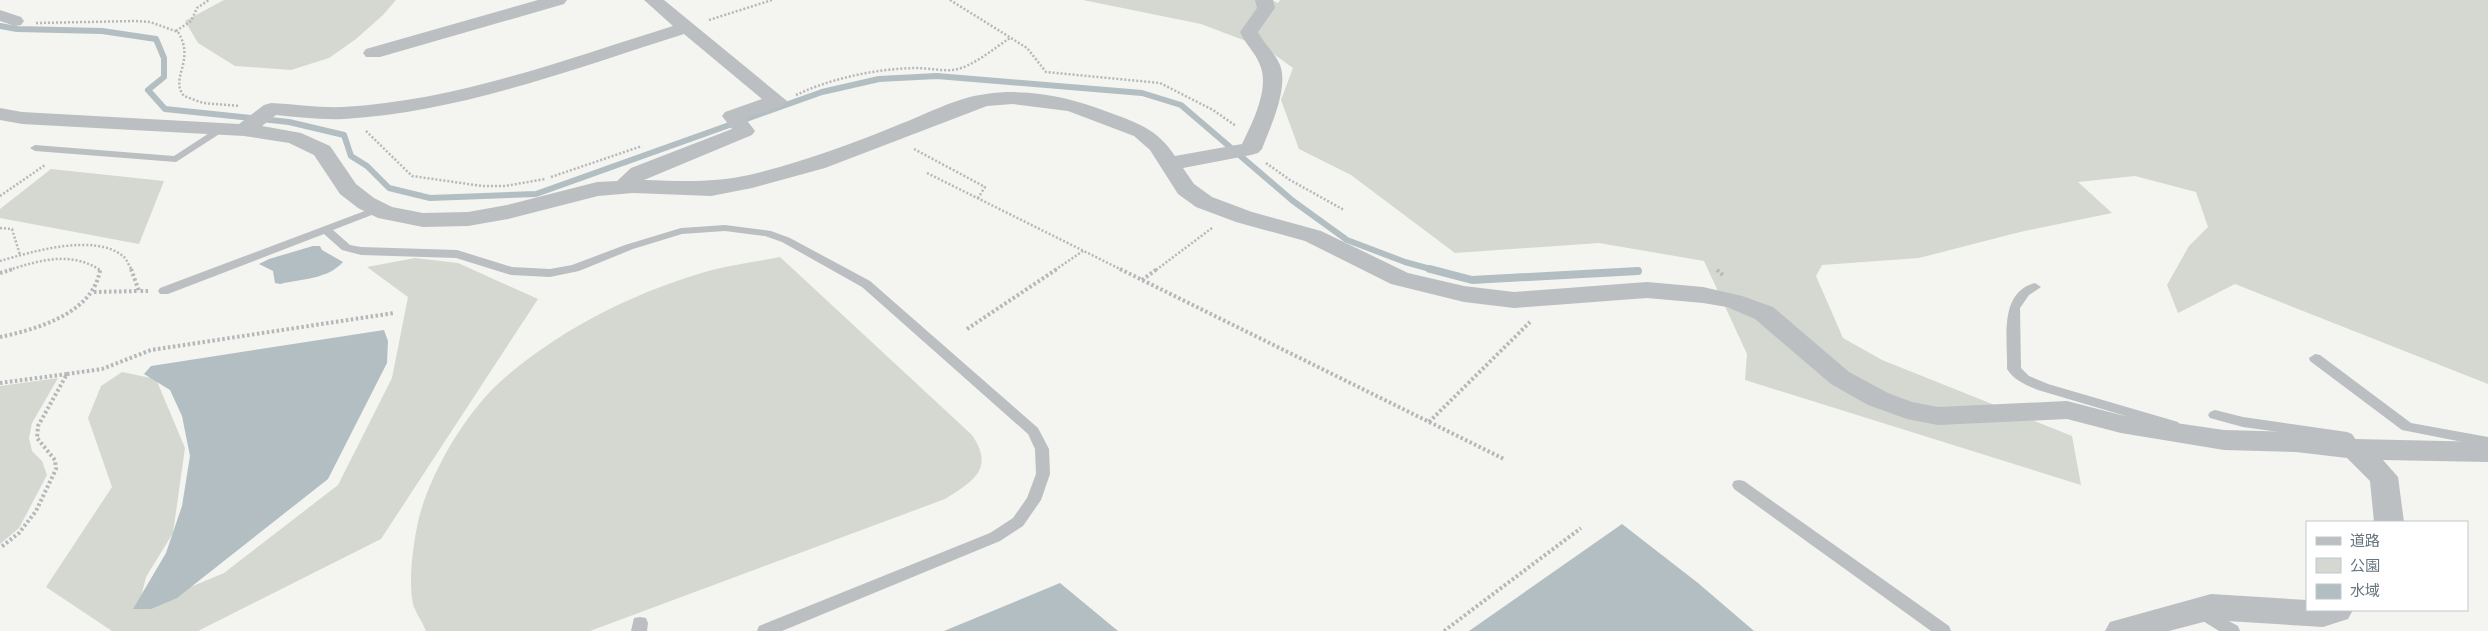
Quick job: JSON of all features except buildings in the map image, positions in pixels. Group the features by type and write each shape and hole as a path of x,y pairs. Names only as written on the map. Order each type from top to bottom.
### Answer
{"street":[{"path":"373,53 558,0"},
{"path":"624,186 639,173 738,123 777,100 684,28 653,0"},
{"path":"1169,164 1216,156 1253,144 1273,80 1270,66 1249,32 1266,8 1264,0"},
{"path":"244,130 271,108 342,113 406,106 478,91 684,28"},
{"path":"0,114 22,118 244,130 294,136 322,151 348,189 366,204 378,209 423,220 468,218 508,212 597,189 624,186 711,189 752,182 817,163 873,143 962,107 985,100 1013,98 1072,105 1141,132 1158,146 1186,189 1204,202 1234,213 1313,236 1400,279 1464,294 1514,300 1647,290 1702,295 1733,301 1764,313 1840,378 1878,399 1906,410 1938,416 2067,410 2121,424 2201,436 2355,449 2488,452"},
{"path":"2355,449 2384,476 2389,521"},
{"path":"2121,631 2211,607 2323,614 2334,611"}],"lane":[{"path":"34,148 176,159 220,129"},
{"path":"164,290 378,209"},
{"path":"325,229 346,248 361,251 457,254 474,258 494,267 528,273 550,273 575,268 629,246 680,231 725,228 767,233 786,240 866,284 1033,431 1042,449 1043,474 1034,500 1018,522 995,537 765,631"},
{"path":"2035,288 2024,292 2014,308 2014,369 2024,379 2043,387 2172,425 2201,436"},
{"path":"2315,358 2407,427 2488,442"},
{"path":"2215,415 2243,422 2347,436 2355,449"},
{"path":"1739,485 1943,631"},
{"path":"2199,610 2232,631"}],"path":[{"path":"176,31 191,21 194,10 199,5 209,0"},
{"path":"684,28 772,0"},
{"path":"950,0 1027,48 1046,72 1061,75 1160,83 1213,110 1253,144 1290,180 1344,210"},
{"path":"8,18 54,23 150,22 176,31 183,40 186,51 178,88 188,99 271,108"},
{"path":"777,100 804,93 817,85 871,72 915,68 953,70 964,67 1010,38"},
{"path":"342,113 359,124 412,176 482,186 531,182 648,144"},
{"path":"912,148 985,187 978,198"},
{"path":"0,196 67,150"},
{"path":"927,173 1504,459"},
{"path":"1142,280 1234,213"},
{"path":"0,228 12,229 20,255"},
{"path":"0,261 20,255 64,248 87,246 107,249 124,257 138,280 139,291"},
{"path":"967,330 1084,251"},
{"path":"0,272 52,259 75,258 91,262 100,270 100,280 93,292 79,305 59,317 34,328 0,337"},
{"path":"93,292 164,290"},
{"path":"0,383 102,369 151,350 394,313"},
{"path":"1429,422 1529,322 1538,320"},
{"path":"0,548 19,533 36,511 56,469 55,460 37,438 38,426 67,374"},
{"path":"1444,631 1581,528"}],"green space":[{"path":"224,0 396,0 383,15 356,39 329,58 291,70 235,66 198,43 185,21"},
{"path":"1083,0 1272,0 1278,3 1280,0 2488,0 2488,384 2235,284 2178,313 2167,285 2189,246 2208,227 2196,192 2135,176 2078,182 2112,213 2020,232 1919,258 1822,265 1816,276 1843,338 1882,360 2072,436 2081,485 1745,380 1747,354 1704,261 1599,243 1455,253 1351,175 1299,149 1281,100 1293,68 1267,49 1201,24"},
{"path":"51,169 164,181 139,244 0,218 0,209"},
{"path":"780,257 972,435 979,447 981,465 978,473 972,480 945,499 590,631 426,631 414,607 411,586 414,547 420,514 433,479 452,443 487,395 523,363 548,345 602,313 687,277 716,269"},
{"path":"415,258 458,263 538,299 381,539 198,631 112,631 46,587 112,487 88,418 101,386 122,372 156,379 185,448 173,533 146,577 138,609 224,573 338,485 392,378 408,297 367,267"},
{"path":"58,378 32,423 29,438 32,451 42,461 47,475 19,528 0,544 0,386"}],"water":[{"path":"313,246 320,246 322,250 343,262 337,268 322,275 280,284 275,283 273,271 259,264 269,259"},
{"path":"384,330 388,341 387,363 328,479 177,598 151,609 133,609 166,553 182,506 190,456 182,416 170,390 144,374 151,366"},
{"path":"1622,524 1698,583 1754,631 1469,631"},
{"path":"1060,583 1118,631 944,631"}],"waterway":[{"path":"0,26 17,29 102,31 156,39 164,58 164,77 148,90 165,109 289,122 344,135 351,156 367,166 389,188 430,198 536,194 822,92 879,79 937,76 1142,93 1181,105 1293,201 1347,240 1405,262 1434,270"},
{"path":"1430,269 1472,280 1638,271"}]}
